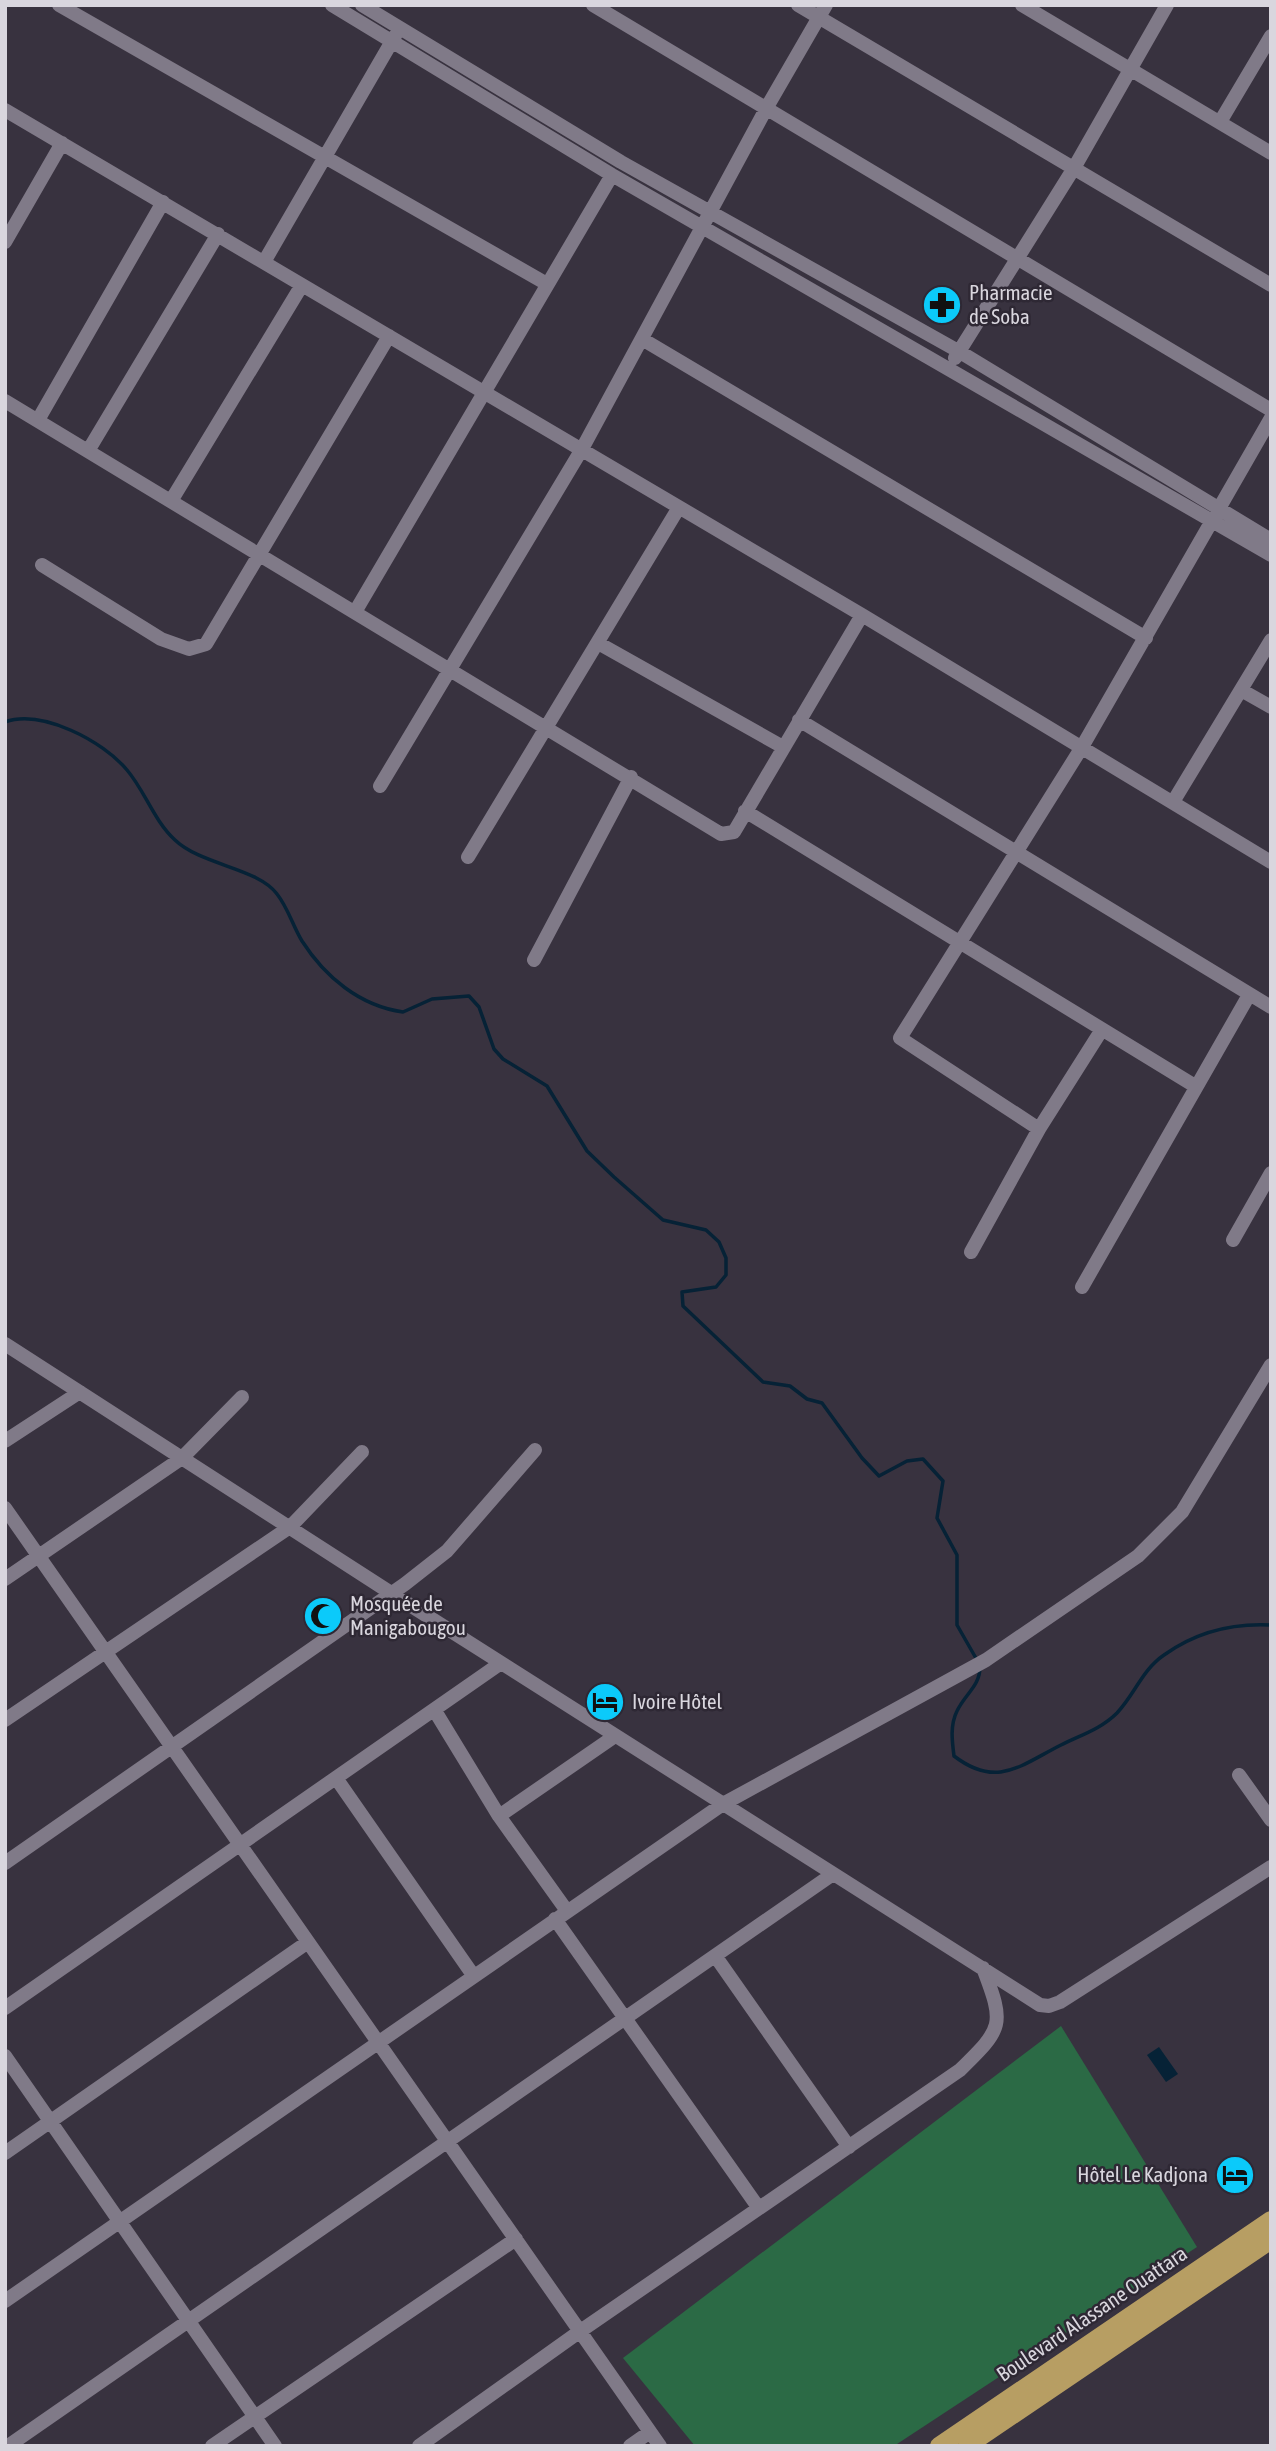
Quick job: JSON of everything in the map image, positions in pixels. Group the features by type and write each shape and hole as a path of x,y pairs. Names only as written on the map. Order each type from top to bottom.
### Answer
{"main road":[{"name":"Boulevard Alassane Ouattara","path":"967,2446 1271,2220"},
{"name":"Boulevard Alassane Ouattara","path":"944,2444 1149,2313 1271,2240"}],"street":[{"path":"59,5 547,284"},
{"path":"332,5 612,175 1215,514 1271,540"},
{"path":"362,5 710,214 960,352 1215,514 1271,555"},
{"path":"593,5 1271,410"},
{"path":"797,5 823,12 1073,168 1271,285"},
{"path":"950,367 1073,168 1167,5"},
{"path":"1030,7 1271,153"},
{"path":"380,786 582,449 767,107 823,12"},
{"path":"264,262 400,29"},
{"path":"1220,122 1271,36"},
{"path":"5,110 862,615 1271,862"},
{"path":"5,242 62,143"},
{"path":"355,611 612,175"},
{"path":"38,420 163,202"},
{"path":"88,451 218,234"},
{"path":"171,501 302,285"},
{"path":"42,565 161,639 189,649 206,644 388,335"},
{"path":"642,339 1146,638"},
{"path":"5,401 631,777 721,834 734,832 862,615"},
{"path":"1039,1129 900,1038 1082,747 1271,418"},
{"path":"468,857 678,509"},
{"path":"1172,802 1271,640"},
{"path":"598,643 783,747"},
{"path":"1241,690 1271,707"},
{"path":"799,720 1271,1007"},
{"path":"534,960 631,777"},
{"path":"745,811 1195,1086"},
{"path":"1083,1287 1249,995"},
{"path":"971,1252 1039,1129 1101,1031"},
{"path":"1233,1240 1271,1173"},
{"path":"5,1344 391,1594 1029,1999 1048,2006 1271,1867"},
{"path":"5,2301 723,1804 986,1660 1138,1556 1182,1513 1271,1365"},
{"path":"5,1441 80,1392"},
{"path":"5,1580 182,1458 242,1397"},
{"path":"5,1863 391,1594 447,1551 535,1450"},
{"path":"5,1720 106,1649 290,1527 362,1452"},
{"path":"5,1508 660,2446"},
{"path":"5,2008 501,1663"},
{"path":"435,1711 624,2020 758,2207"},
{"path":"499,1816 615,1735"},
{"path":"1239,1776 1271,1820"},
{"path":"336,1778 473,1975"},
{"path":"8,2446 832,1874"},
{"path":"5,2153 308,1942"},
{"path":"716,1957 849,2147"},
{"path":"419,2446 758,2207 960,2070 988,2043 997,2028 998,2006 983,1968"},
{"path":"5,2056 189,2318 275,2446"},
{"path":"212,2446 516,2239"},
{"path":"629,2446 650,2432"}],"green space":[{"path":"1061,2026 1197,2247 894,2446 695,2446 623,2358"}],"water":[{"path":"1159,2047 1178,2074 1166,2082 1147,2055"}],"waterway":[{"path":"5,722 20,719 54,724 103,748 127,770 161,824 175,840 199,855 268,885 281,899 311,954 333,978 358,996 387,1009 403,1012 432,999 469,996 479,1007 494,1049 503,1059 547,1086 587,1151 663,1220 706,1230 719,1242 726,1258 726,1275 716,1287 682,1292 683,1306 763,1382 790,1386 807,1399 822,1403 862,1458 879,1476 907,1461 923,1459 943,1481 937,1518 957,1555 957,1625 977,1660"},
{"path":"980,1667 975,1685 960,1705 953,1722 954,1756 969,1766 996,1772 1021,1766 1104,1723 1123,1706 1156,1661 1189,1640 1228,1628 1271,1625"}],"place":[{"name":"Pharmacie de Soba","path":"942,305"},
{"name":"Mosquée de Manigabougou","path":"323,1616"},
{"name":"Ivoire Hôtel","path":"605,1702"},
{"name":"Hôtel Le Kadjona","path":"1235,2175"}]}
